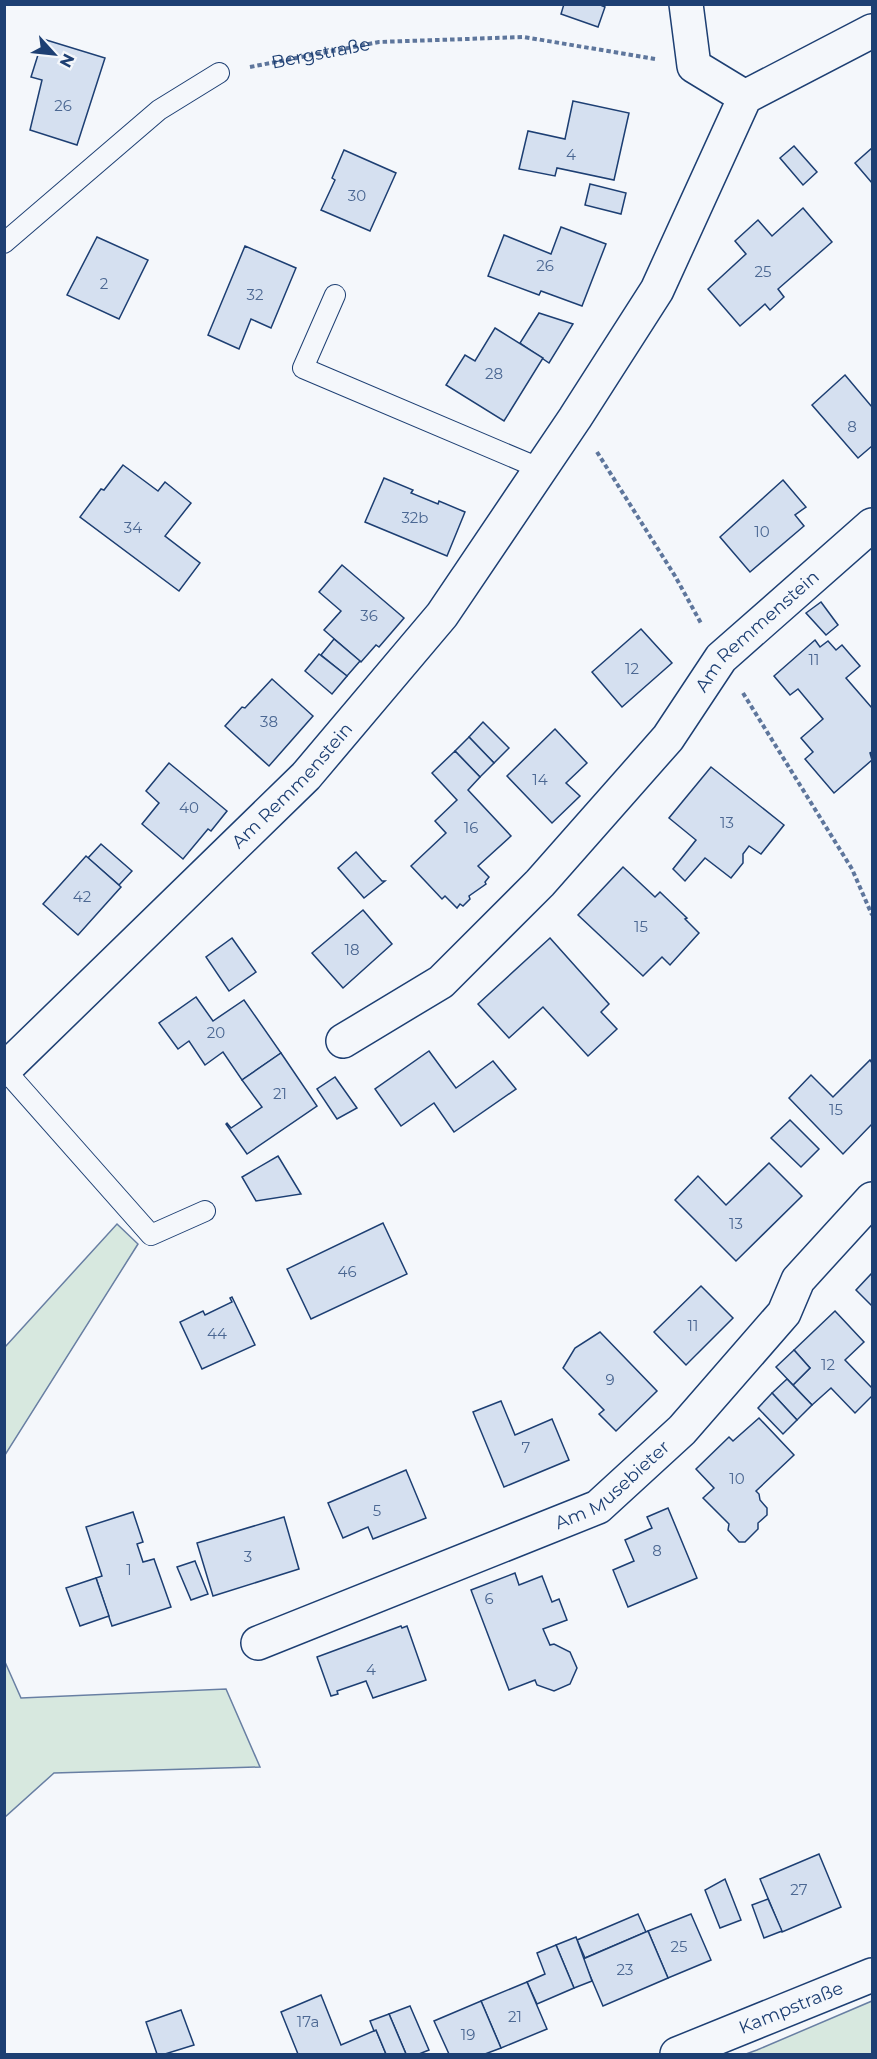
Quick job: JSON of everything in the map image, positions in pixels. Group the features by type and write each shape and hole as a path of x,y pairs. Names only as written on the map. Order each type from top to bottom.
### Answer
{"street":[{"path":"686,4 694,66 746,97 873,31"},
{"name":"Am Remmenstein","path":"5,1070 306,776 442,615 542,469 657,290 746,97"},
{"name":"Am Remmenstein","path":"343,1041 441,982 540,883 668,738 721,658 873,525"},
{"name":"Am Musebieter","path":"258,1643 598,1507 682,1430 784,1313 798,1281 873,1199"},
{"name":"Kampstraße","path":"677,2055 873,1975"}],"lane":[{"path":"4,243 159,110 219,74"},
{"path":"335,295 303,368 542,469"},
{"name":"Am Remmenstein","path":"5,1070 151,1235 205,1211"}],"path":[{"name":"Bergstraße","path":"219,74 379,42 524,37 694,66"}],"shaded area":[{"path":"117,1224 138,1244 5,1455 5,1347"},
{"path":"5,1662 21,1698 226,1689 260,1767 54,1773 5,1817"},
{"path":"872,2001 872,2054 746,2054 757,2050"}],"building":[{"path":"564,4 598,4 605,7 598,27 561,14"},
{"path":"43,39 105,58 77,145 30,130 42,80 31,77"},
{"path":"573,101 629,113 614,180 557,168 555,176 519,169 528,131 565,139"},
{"path":"794,146 817,172 803,185 780,158"},
{"path":"872,148 872,183 855,163"},
{"path":"344,150 396,173 370,231 321,210 335,180 332,178"},
{"path":"590,184 626,193 621,214 585,205"},
{"path":"803,208 832,242 778,289 784,297 770,310 765,304 740,326 708,289 746,254 735,241 758,220 772,236"},
{"path":"561,227 606,244 582,306 541,291 539,295 488,276 504,235 551,254"},
{"path":"97,237 148,260 119,319 67,295"},
{"path":"245,246 296,268 271,328 251,319 239,349 208,335"},
{"path":"539,313 573,324 549,363 520,343"},
{"path":"495,328 543,358 504,421 446,385 465,355 475,361"},
{"path":"845,375 872,407 872,446 858,458 812,405"},
{"path":"123,465 158,491 165,482 191,503 165,536 200,563 179,591 80,517"},
{"path":"384,478 413,490 411,493 465,512 447,556 365,522"},
{"path":"783,480 806,507 795,515 804,526 750,572 720,537"},
{"path":"342,565 404,618 379,647 376,645 361,662 324,630 341,611 319,592"},
{"path":"821,602 838,625 826,635 806,613"},
{"path":"641,629 672,663 622,707 592,672"},
{"path":"334,639 360,661 347,676 321,655"},
{"path":"815,640 820,647 828,641 836,650 842,645 860,666 846,678 872,708 872,752 870,753 872,760 834,793 805,759 813,752 801,738 823,719 798,689 790,695 774,676"},
{"path":"319,654 347,676 332,694 305,671"},
{"path":"272,679 313,716 269,766 225,726"},
{"path":"483,722 509,748 494,763 469,737"},
{"path":"555,729 587,763 566,783 580,796 552,823 507,776"},
{"path":"469,737 494,763 480,777 455,751"},
{"path":"455,751 480,777 468,790 511,836 478,866 489,877 486,884 469,896 470,899 463,906 460,904 457,908 445,896 442,899 411,866 446,833 435,821 457,800 432,773"},
{"path":"169,763 227,811 211,831 208,829 183,859 142,824 159,803 146,791"},
{"path":"711,767 784,825 761,854 749,846 743,854 743,863 731,878 705,858 685,881 673,869 696,840 669,818"},
{"path":"101,844 132,871 119,885 88,858"},
{"path":"356,852 382,881 385,881 364,898 338,868"},
{"path":"86,856 121,887 78,935 43,904"},
{"path":"623,867 655,897 660,892 699,933 670,965 662,957 643,976 578,915"},
{"path":"363,910 392,944 343,988 312,953"},
{"path":"232,938 256,972 229,991 206,957"},
{"path":"550,938 609,1004 601,1012 617,1029 588,1056 543,1007 509,1038 478,1004"},
{"path":"196,997 213,1021 244,1000 281,1053 242,1080 223,1052 205,1065 189,1041 178,1049 159,1023"},
{"path":"429,1051 456,1088 493,1061 516,1089 454,1132 434,1103 401,1126 375,1089"},
{"path":"281,1053 317,1106 247,1154 226,1124 231,1128 262,1107 242,1080"},
{"path":"870,1060 872,1063 872,1124 843,1154 789,1098 811,1075 833,1097"},
{"path":"335,1077 357,1108 337,1119 317,1089"},
{"path":"790,1120 819,1149 801,1167 771,1138"},
{"path":"278,1156 301,1194 256,1201 242,1177"},
{"path":"769,1163 802,1196 736,1261 675,1200 698,1176 726,1205"},
{"path":"383,1223 407,1274 311,1319 287,1269"},
{"path":"872,1273 872,1306 856,1290"},
{"path":"701,1286 733,1318 686,1365 654,1332"},
{"path":"232,1297 255,1345 202,1369 180,1322 203,1311 205,1315 232,1302 230,1298"},
{"path":"835,1311 864,1342 845,1360 872,1388 872,1396 855,1413 831,1388 812,1405 793,1385 810,1368 794,1350"},
{"path":"600,1332 657,1391 616,1431 599,1414 604,1410 563,1368 575,1348"},
{"path":"794,1350 810,1368 793,1385 776,1367"},
{"path":"787,1379 812,1405 797,1420 772,1393"},
{"path":"772,1393 797,1420 783,1434 758,1408"},
{"path":"501,1401 515,1435 552,1419 569,1460 504,1487 473,1412"},
{"path":"759,1418 794,1455 756,1491 767,1508 767,1515 758,1523 758,1529 745,1542 739,1542 728,1530 729,1524 703,1498 714,1488 696,1469 729,1437 733,1441"},
{"path":"406,1470 426,1518 373,1539 368,1527 343,1538 328,1503"},
{"path":"668,1508 697,1578 628,1607 613,1570 634,1561 625,1540 652,1528 647,1517"},
{"path":"133,1512 143,1542 137,1544 143,1562 154,1559 171,1607 112,1626 96,1578 102,1576 86,1527"},
{"path":"284,1517 299,1569 213,1596 197,1543"},
{"path":"195,1561 208,1594 191,1600 177,1567"},
{"path":"515,1573 519,1585 542,1576 552,1602 559,1599 567,1620 543,1629 550,1645 554,1644 570,1652 577,1668 570,1684 554,1691 537,1685 535,1680 509,1690 471,1590"},
{"path":"96,1578 109,1616 80,1626 66,1588"},
{"path":"401,1626 402,1628 407,1626 426,1680 373,1698 366,1681 337,1691 338,1694 331,1696 317,1657"},
{"path":"819,1854 841,1907 782,1932 760,1879"},
{"path":"725,1879 741,1920 720,1928 705,1890"},
{"path":"768,1899 782,1931 764,1938 752,1905"},
{"path":"638,1914 646,1932 585,1958 577,1940"},
{"path":"691,1914 711,1960 668,1978 648,1931"},
{"path":"648,1931 668,1978 603,2006 583,1959"},
{"path":"576,1937 592,1981 574,1988 556,1945"},
{"path":"556,1945 574,1988 537,2004 527,1982 545,1974 537,1953"},
{"path":"527,1982 547,2029 501,2048 481,2001"},
{"path":"321,1995 341,2045 376,2030 386,2054 298,2054 281,2012"},
{"path":"481,2001 501,2048 485,2054 449,2054 434,2021"},
{"path":"410,2006 429,2050 419,2054 406,2054 389,2014"},
{"path":"181,2010 194,2045 165,2054 157,2054 146,2022"},
{"path":"389,2014 406,2054 386,2054 376,2030 374,2031 370,2021"}]}
